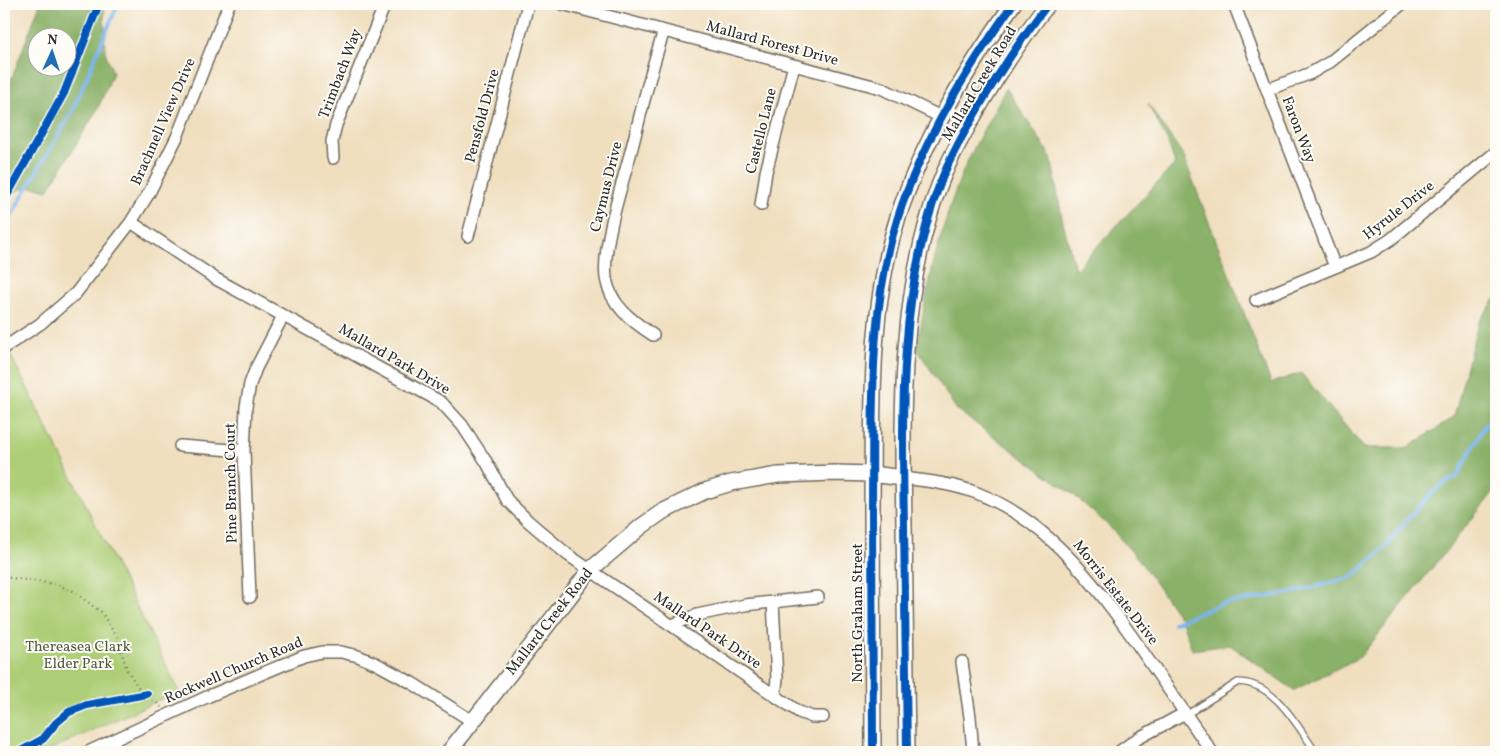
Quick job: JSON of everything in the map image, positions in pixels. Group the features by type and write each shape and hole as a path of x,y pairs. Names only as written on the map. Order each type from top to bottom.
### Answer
{"main road":[{"name":"Mallard Creek Road","path":"872,474 874,348 880,299 888,256 898,218 908,190 942,117 969,70 1013,4"},
{"name":"Mallard Creek Road","path":"448,752 590,570 642,526 662,512 705,491 731,483 778,475 801,473 872,474 903,478 905,370 908,330 915,278 927,226 940,185 966,128 1023,37 1048,4"},
{"name":"North Graham Street","path":"872,474 871,637 873,752"},
{"path":"903,478 907,752"}],"street":[{"name":"Brachnell View Drive","path":"6,347 40,324 76,293 131,222 149,194 177,136 229,4"},
{"name":"Trimbach Way","path":"333,158 332,141 336,125 385,4"},
{"name":"Pensfold Drive","path":"468,236 528,4"},
{"name":"Mallard Forest Drive","path":"562,4 880,88 942,117"},
{"name":"Faron Way","path":"1234,4 1335,267"},
{"path":"1267,90 1310,73 1330,62 1402,4"},
{"name":"Caymus Drive","path":"653,335 629,319 614,299 606,279 606,260 614,217 664,31"},
{"name":"Castello Lane","path":"761,205 766,172 794,66"},
{"name":"Hyrule Drive","path":"1256,300 1372,252 1390,240 1496,152"},
{"name":"Mallard Park Drive","path":"131,222 216,279 441,402 462,426 487,462 507,500 528,521 568,555 799,712 812,717 823,717"},
{"name":"Pine Branch Court","path":"250,597 244,451 246,407 250,384 256,368 283,316"},
{"path":"180,446 244,451"},
{"name":"Morris Estate Drive","path":"903,478 943,483 977,493 1002,505 1060,547 1123,623 1212,752"},
{"path":"672,625 698,615 721,610 818,597"},
{"path":"773,602 777,679 775,695"},
{"name":"Rockwell Church Road","path":"88,752 304,656 322,652 341,652 358,656 377,664 412,683 472,721"},
{"path":"962,662 973,752"},
{"path":"1119,752 1137,739 1185,714"}],"lane":[{"path":"1185,714 1238,682 1256,685 1268,692 1283,706 1316,752"}],"path":[{"path":"4,576 56,584 73,591 101,612 117,636 127,670 138,687 168,715"},
{"path":"137,696 147,694"}],"green space":[{"path":"40,4 104,4 105,52 113,73 97,110 48,190 35,187 20,189 4,199 4,99 28,36 28,78 78,78 78,28 31,28"},
{"path":"1006,88 1051,157 1062,218 1075,270 1175,164 1167,140 1148,104 1183,155 1271,383 1301,373 1364,448 1408,448 1454,417 1478,323 1496,298 1496,489 1360,657 1294,690 1230,645 1192,650 1182,621 1139,560 1109,526 1074,495 957,410 917,349 930,278 942,231 967,162"},
{"name":"Thereasea Clark Elder Park","path":"4,342 179,691 45,752 4,752"}],"waterway":[{"path":"4,223 9,219 72,112 118,4"},
{"path":"1174,623 1221,604 1291,593 1352,577 1386,547 1404,523 1434,491 1444,483 1457,477 1483,429 1496,411"}],"cycle path":[{"path":"4,201 64,93 99,4"},
{"path":"873,752 873,398 874,362 881,288 898,217 920,160 963,80 1013,4"},
{"path":"907,752 903,439 906,353 916,268 939,186 955,151 1000,72 1048,4"},
{"path":"19,752 43,739 56,723 69,712 87,705 147,694"}]}
